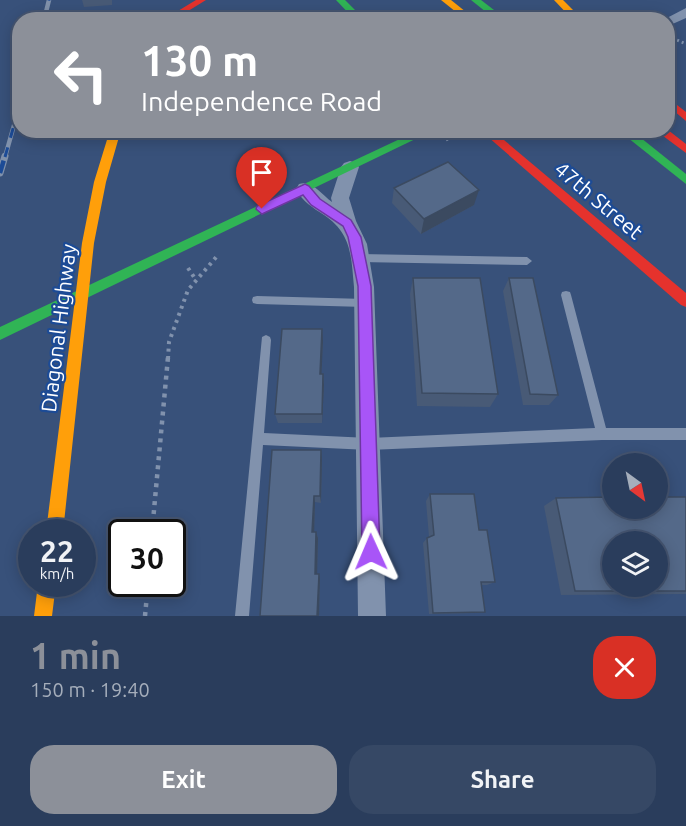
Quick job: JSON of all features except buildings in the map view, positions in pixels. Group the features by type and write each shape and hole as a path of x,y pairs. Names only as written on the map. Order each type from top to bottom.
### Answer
{"main road":[{"path":"178,12 188,0"},
{"path":"182,12 202,0"},
{"path":"340,0 353,12"},
{"path":"445,0 461,12"},
{"path":"476,0 492,12"},
{"path":"558,0 571,12"},
{"path":"675,107 686,118"},
{"name":"Diagonal Highway","path":"56,519 88,243 100,182 114,138"},
{"path":"0,334 412,138"},
{"name":"47th Street","path":"494,138 686,301"},
{"path":"633,138 686,180"},
{"path":"671,138 686,149"},
{"path":"43,616 45,597"}],"street":[{"path":"350,167 340,198 347,223 355,237 365,303 372,616"},
{"path":"305,189 315,202 347,223"}],"lane":[{"path":"360,258 527,261"},
{"path":"566,295 602,434"},
{"path":"257,300 365,303"},
{"path":"242,616 266,340"},
{"path":"256,439 369,444 602,434 686,434"}],"path":[{"path":"145,616 147,597"}],"railway":[{"path":"46,12 49,0"},
{"path":"5,157 12,132"},
{"path":"0,173 5,156"}],"traffic: fast":[{"path":"340,0 353,12"},
{"path":"475,0 492,12"},
{"path":"0,334 412,138"},
{"path":"633,138 686,180"}],"traffic: slow":[{"path":"445,0 461,12"},
{"path":"558,0 571,12"},
{"path":"56,519 88,243 100,182 114,138"},
{"path":"43,616 45,597"}],"traffic: jam":[{"path":"181,12 202,0"},
{"path":"675,108 686,118"},
{"path":"494,138 686,301"},
{"path":"671,138 686,149"}],"route":[{"path":"262,209 305,189 315,202 347,223 355,237 364,286 371,552"}]}
